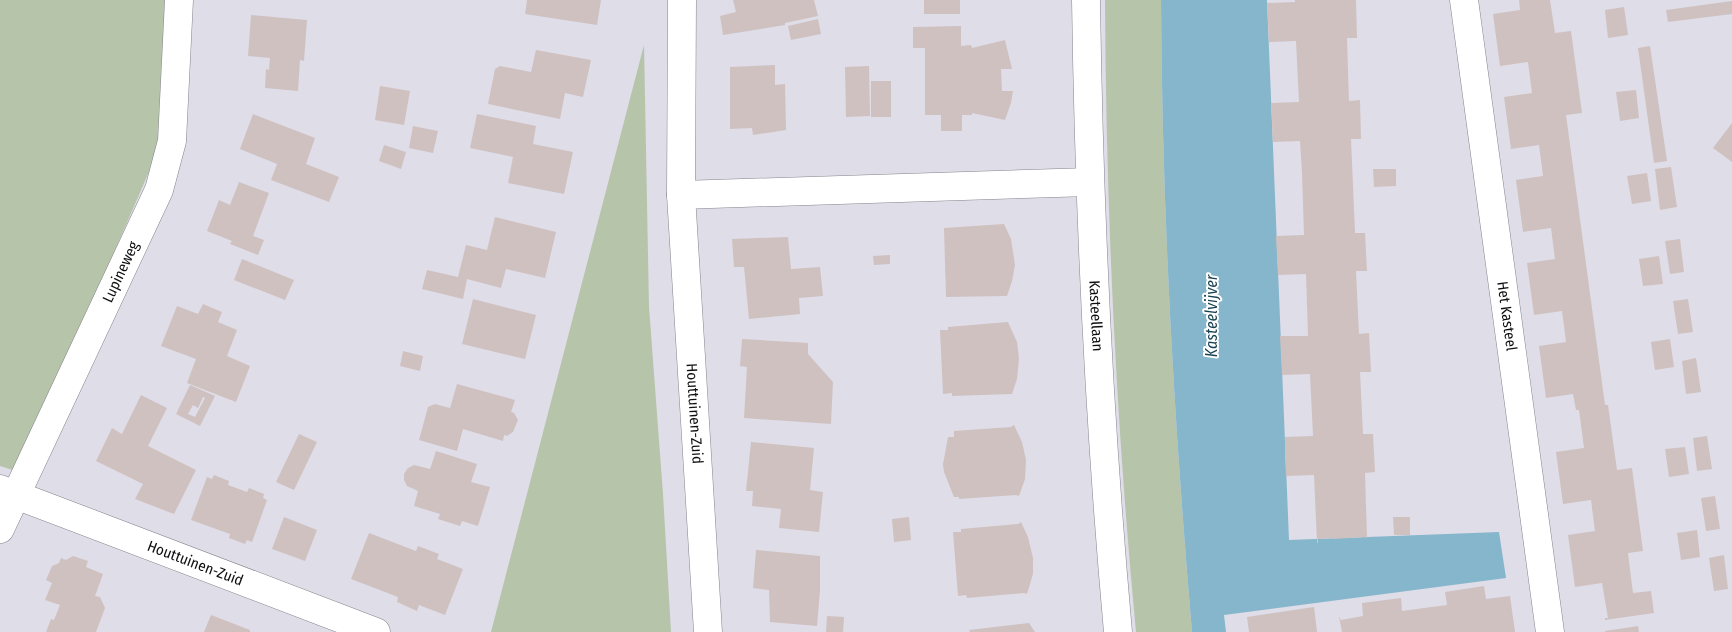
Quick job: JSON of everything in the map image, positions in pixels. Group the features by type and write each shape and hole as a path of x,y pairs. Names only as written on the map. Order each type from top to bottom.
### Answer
{"street":[{"name":"Lupineweg","path":"0,529 8,492 160,190 172,142 179,0"},
{"name":"Houttuinen-Zuid","path":"682,0 681,195 708,632"},
{"name":"Kasteellaan","path":"1086,0 1090,182 1101,420 1118,632"},
{"name":"Het Kasteel","path":"1464,0 1550,632"},
{"path":"681,195 1090,182"},
{"name":"Houttuinen-Zuid","path":"8,492 376,632"}],"green space":[{"path":"0,0 167,0 161,144 19,472 0,466"},
{"path":"1105,0 1161,0 1170,316 1192,632 1136,632 1113,316 1107,158"},
{"path":"644,45 649,307 671,632 491,632"}],"water":[{"name":"Kasteelvijver","path":"1161,0 1267,0 1289,540 1499,532 1506,578 1224,615 1226,632 1192,632 1170,316"}],"building":[{"path":"527,0 601,0 597,25 525,14"},
{"path":"733,0 814,0 818,16 785,23 785,25 723,35 720,16 736,12"},
{"path":"924,0 960,0 960,14 924,14"},
{"path":"1295,0 1356,0 1357,38 1347,38 1349,101 1360,100 1361,139 1351,139 1355,233 1365,233 1367,271 1356,271 1359,334 1369,333 1371,372 1360,372 1363,434 1373,434 1375,472 1365,473 1367,538 1318,539 1318,543 1314,475 1286,476 1285,456 1285,437 1313,436 1310,374 1282,375 1280,336 1308,336 1306,274 1278,275 1276,236 1304,235 1300,141 1273,142 1271,103 1299,102 1296,41 1269,42 1267,3 1295,2"},
{"path":"1519,0 1550,0 1555,33 1571,31 1582,113 1566,115 1605,405 1608,405 1617,470 1632,468 1643,551 1628,553 1633,593 1651,591 1654,613 1605,620 1605,618 1608,618 1602,583 1575,587 1568,535 1595,531 1591,500 1563,504 1556,452 1584,448 1579,410 1576,410 1573,394 1546,398 1539,346 1566,342 1562,311 1534,315 1527,263 1555,259 1551,228 1523,232 1516,180 1543,176 1539,145 1511,149 1504,97 1532,93 1528,62 1500,66 1493,14 1520,10"},
{"path":"1732,1 1732,14 1668,22 1666,10"},
{"path":"1624,7 1628,35 1608,38 1605,10"},
{"path":"251,15 307,20 304,61 300,60 298,91 265,88 266,69 269,70 270,58 248,56"},
{"path":"818,19 821,34 791,40 788,26"},
{"path":"961,26 961,46 971,45 972,48 1005,40 1012,69 1001,69 1002,91 1013,91 1011,103 1005,120 972,113 972,115 962,115 962,131 941,131 941,115 925,115 925,48 913,48 913,27"},
{"path":"1650,46 1667,161 1654,163 1638,48"},
{"path":"536,50 591,60 583,97 565,93 560,119 488,104 495,69 500,66 531,72"},
{"path":"775,65 775,85 785,84 786,130 753,135 752,128 730,129 730,67"},
{"path":"869,66 870,116 846,117 845,67"},
{"path":"871,81 891,81 891,117 871,117"},
{"path":"380,86 410,91 404,125 375,120"},
{"path":"1636,90 1639,118 1620,121 1616,92"},
{"path":"253,114 315,138 306,164 339,177 329,202 271,180 277,164 240,149"},
{"path":"477,114 536,126 533,144 573,152 564,194 508,183 513,157 470,148"},
{"path":"1732,123 1732,162 1713,148"},
{"path":"413,126 438,131 433,153 409,148"},
{"path":"384,145 406,152 401,169 379,161"},
{"path":"1671,167 1677,207 1660,210 1655,169"},
{"path":"1373,169 1396,169 1396,186 1374,187"},
{"path":"1647,173 1651,201 1632,204 1627,176"},
{"path":"239,182 269,193 253,236 264,240 258,255 230,244 232,241 207,231 219,200 230,205"},
{"path":"495,217 556,232 545,278 506,269 501,288 467,279 463,299 422,289 427,270 458,277 466,245 487,250"},
{"path":"1004,224 1011,239 1015,265 1007,296 946,297 944,228"},
{"path":"788,237 791,269 820,267 823,296 799,298 800,314 749,319 744,267 734,267 732,239"},
{"path":"1680,239 1684,272 1670,274 1665,241"},
{"path":"890,255 890,264 874,265 873,256"},
{"path":"1659,256 1663,284 1643,286 1639,259"},
{"path":"242,259 294,280 285,300 234,280"},
{"path":"473,299 536,315 525,359 462,344"},
{"path":"1688,299 1693,332 1678,334 1673,301"},
{"path":"203,304 222,312 218,322 237,330 227,356 250,366 236,402 187,383 196,359 161,346 177,306 198,314"},
{"path":"1008,322 1017,342 1019,358 1017,379 1012,394 952,396 952,393 943,394 940,330 948,330 948,327"},
{"path":"742,339 808,343 808,354 833,382 831,424 744,418 747,367 740,366"},
{"path":"1670,339 1674,367 1655,370 1651,342"},
{"path":"403,351 423,356 420,371 400,366"},
{"path":"1696,358 1701,392 1686,394 1682,361"},
{"path":"457,384 515,400 511,412 514,413 518,420 513,432 507,436 504,435 503,441 463,429 457,451 419,440 428,407 435,404 450,408"},
{"path":"190,385 215,396 200,426 176,414","holes":["203,397 205,398 195,417 188,414 193,405 198,408"]},
{"path":"141,395 167,408 148,446 196,470 174,514 135,499 143,484 96,461 112,428 122,434"},
{"path":"1014,425 1022,442 1026,460 1025,479 1019,496 959,499 959,497 954,497 944,472 943,464 948,437 954,437 954,431 1011,427"},
{"path":"299,434 317,442 294,490 276,482"},
{"path":"1707,436 1712,469 1697,471 1693,438"},
{"path":"751,442 814,448 810,490 823,492 819,532 779,528 781,509 752,506 753,491 746,491"},
{"path":"1685,447 1689,474 1669,477 1665,449"},
{"path":"436,451 477,464 471,482 490,487 478,526 462,521 460,526 438,519 440,514 414,506 418,491 407,486 404,474 408,468 414,465 430,469"},
{"path":"214,475 229,481 228,485 247,492 249,488 264,494 263,498 267,500 252,542 247,540 245,544 229,538 230,534 191,520 207,477 212,479"},
{"path":"1715,496 1720,529 1706,531 1701,498"},
{"path":"284,517 317,530 305,561 272,549"},
{"path":"909,517 911,540 894,542 892,519"},
{"path":"1393,517 1410,517 1410,535 1394,535"},
{"path":"1021,522 1028,537 1033,558 1033,574 1027,594 967,598 966,595 958,596 953,532 961,532 961,529 1018,524"},
{"path":"1697,530 1700,557 1681,560 1677,533"},
{"path":"369,533 416,551 418,546 439,554 437,559 463,569 445,615 419,605 417,611 397,602 398,597 351,579"},
{"path":"756,550 820,556 817,626 770,622 769,590 753,588"},
{"path":"1724,555 1728,589 1714,591 1709,558"},
{"path":"73,556 88,561 86,567 103,574 95,596 100,597 105,608 96,632 46,632 51,619 54,620 60,605 45,600 52,583 46,580 52,566 59,563 61,558 66,560"},
{"path":"1484,586 1486,599 1510,596 1515,632 1342,632 1339,616 1341,620 1363,616 1362,603 1401,598 1402,611 1447,605 1445,592"},
{"path":"1314,607 1317,632 1249,632 1247,617"},
{"path":"211,615 250,630 250,632 204,632"},
{"path":"827,616 844,617 843,632 826,632"},
{"path":"1029,623 1035,632 970,632 969,630"},
{"path":"1638,626 1639,632 1605,632 1605,631"}]}
